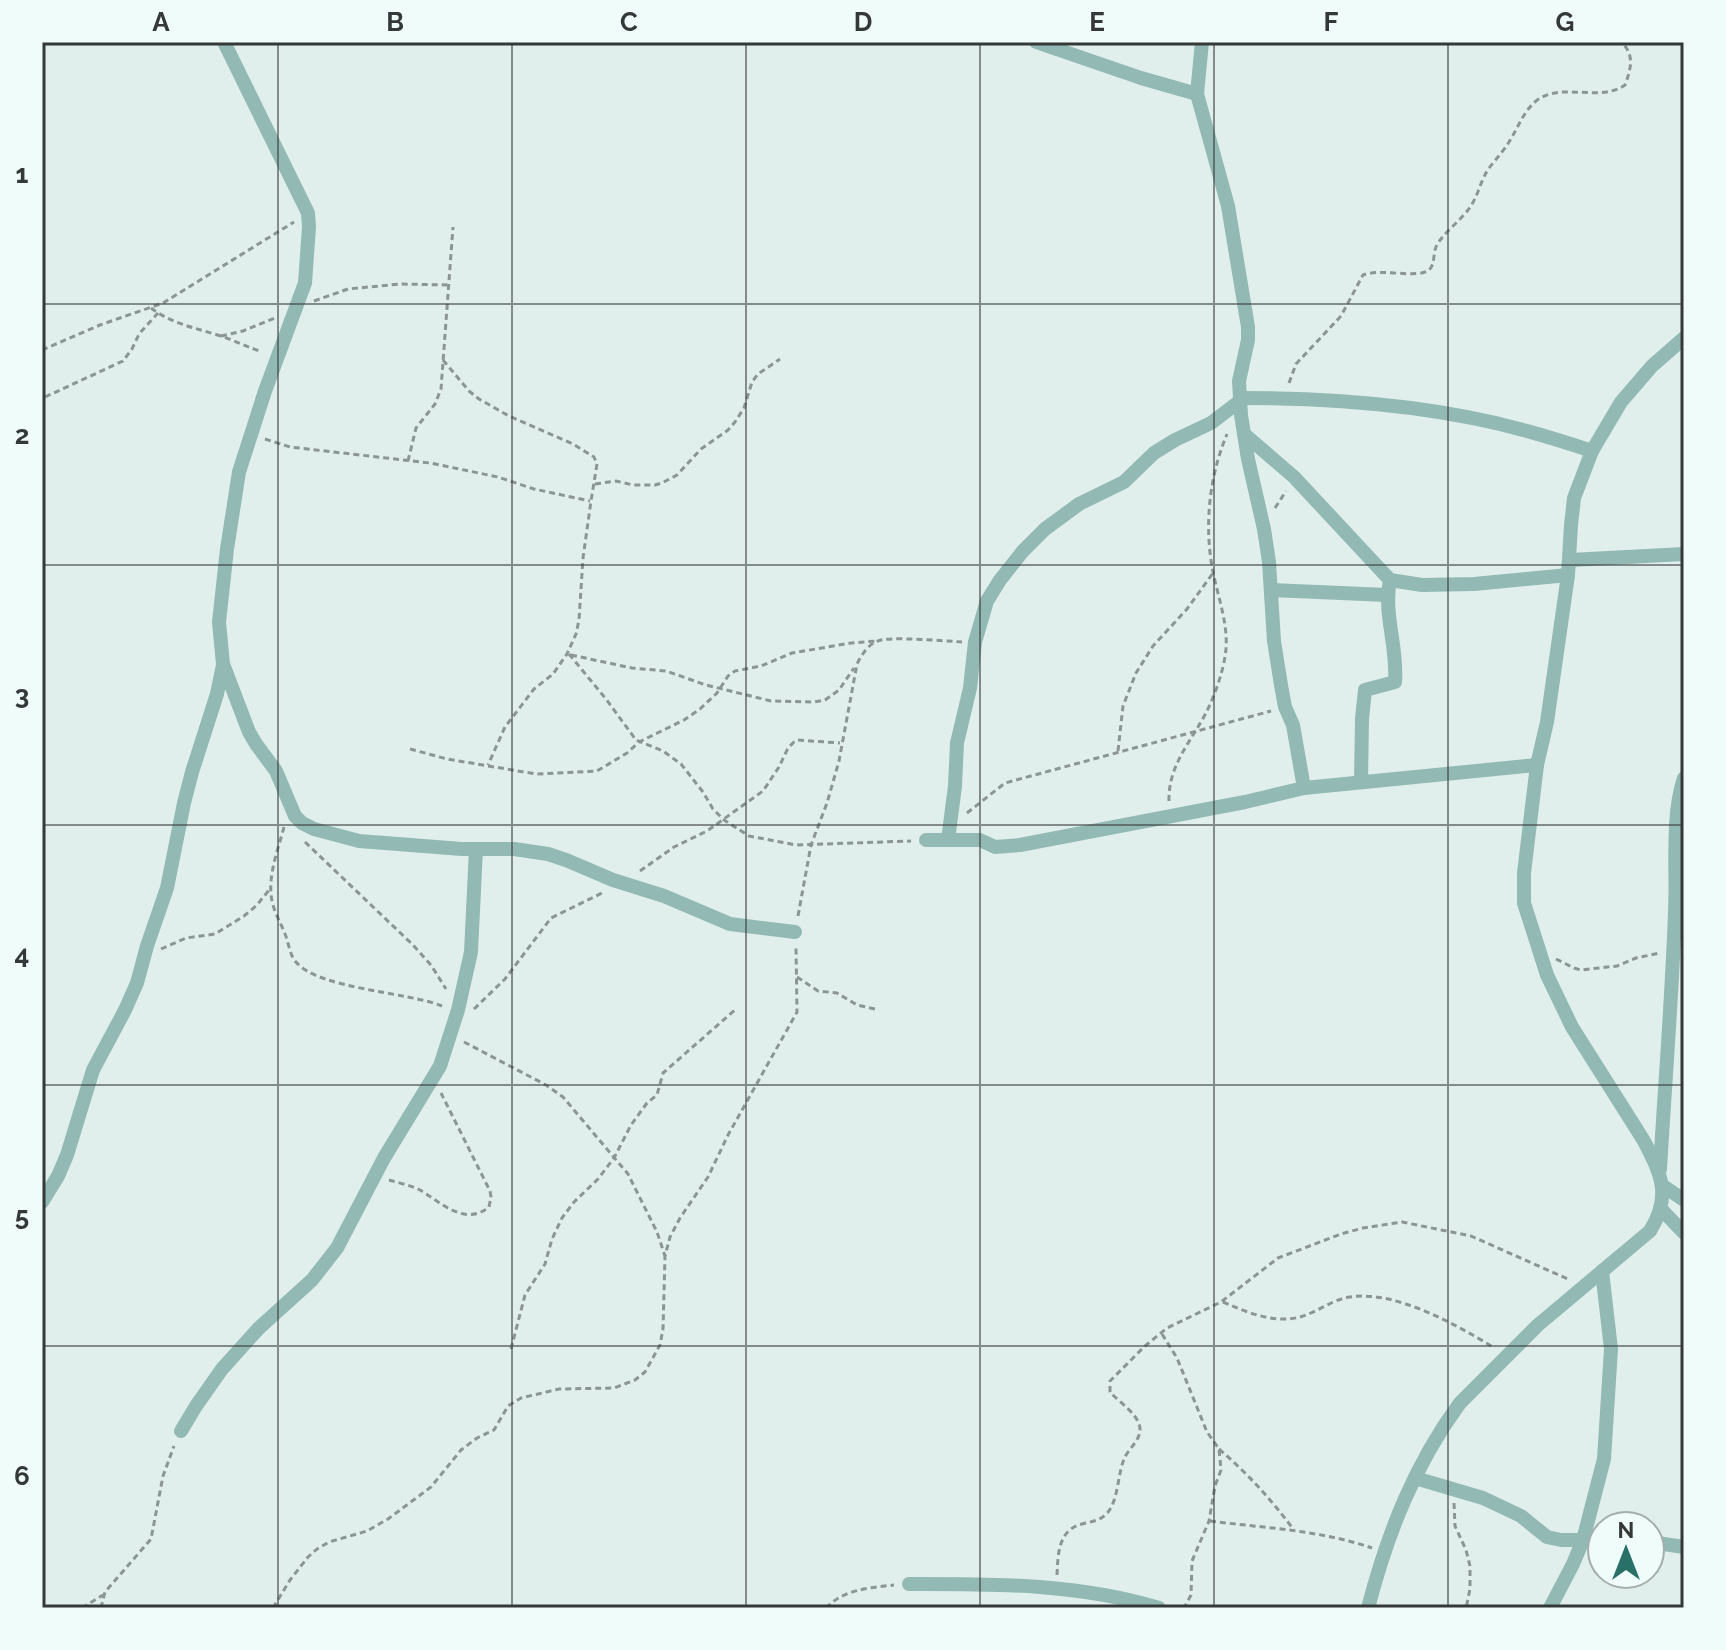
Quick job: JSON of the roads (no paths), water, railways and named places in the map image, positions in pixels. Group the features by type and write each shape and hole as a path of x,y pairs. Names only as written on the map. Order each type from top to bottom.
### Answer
{"street":[{"path":"224,42 308,213 305,283 239,472 219,622 223,664 252,738 276,771 295,816 302,823 325,833 359,841 514,849 548,854 664,896 730,924 795,932"},
{"path":"1036,42 1197,94"},
{"path":"1202,42 1197,94 1228,206 1245,303 1248,340 1239,381 1240,404 1254,491 1264,529 1274,641 1285,707 1293,725 1304,788"},
{"path":"1684,338 1635,384 1611,417 1592,451 1574,498 1569,567 1547,722 1537,765 1523,887 1524,903 1540,956 1572,1027 1644,1141 1661,1179 1684,1200"},
{"path":"948,834 957,743 970,688 975,642 987,601 1023,551 1045,529 1079,504 1124,482 1154,453 1175,440 1201,430 1240,404 1285,398 1360,402 1458,415 1526,430 1592,451"},
{"path":"1244,434 1294,477 1388,588 1395,682 1365,690 1361,782"},
{"path":"1271,590 1474,584 1569,567 1684,554"},
{"path":"42,1202 67,1155 93,1070 132,994 167,888 189,782 217,694 223,664"},
{"path":"926,840 948,834 980,840 995,847 1020,845 1304,788 1537,765"},
{"path":"1368,1608 1383,1551 1415,1478 1430,1447 1460,1403 1538,1325 1650,1231 1661,1209 1677,820 1684,778"},
{"path":"181,1431 222,1369 259,1328 312,1280 337,1248 437,1070 455,1022 471,952 476,849"},
{"path":"1661,1209 1684,1233"},
{"path":"1550,1608 1583,1540 1604,1459 1611,1349 1602,1271"},
{"path":"1415,1478 1483,1498 1532,1523 1547,1537 1583,1540"},
{"path":"909,1584 1057,1587 1159,1608"}]}
